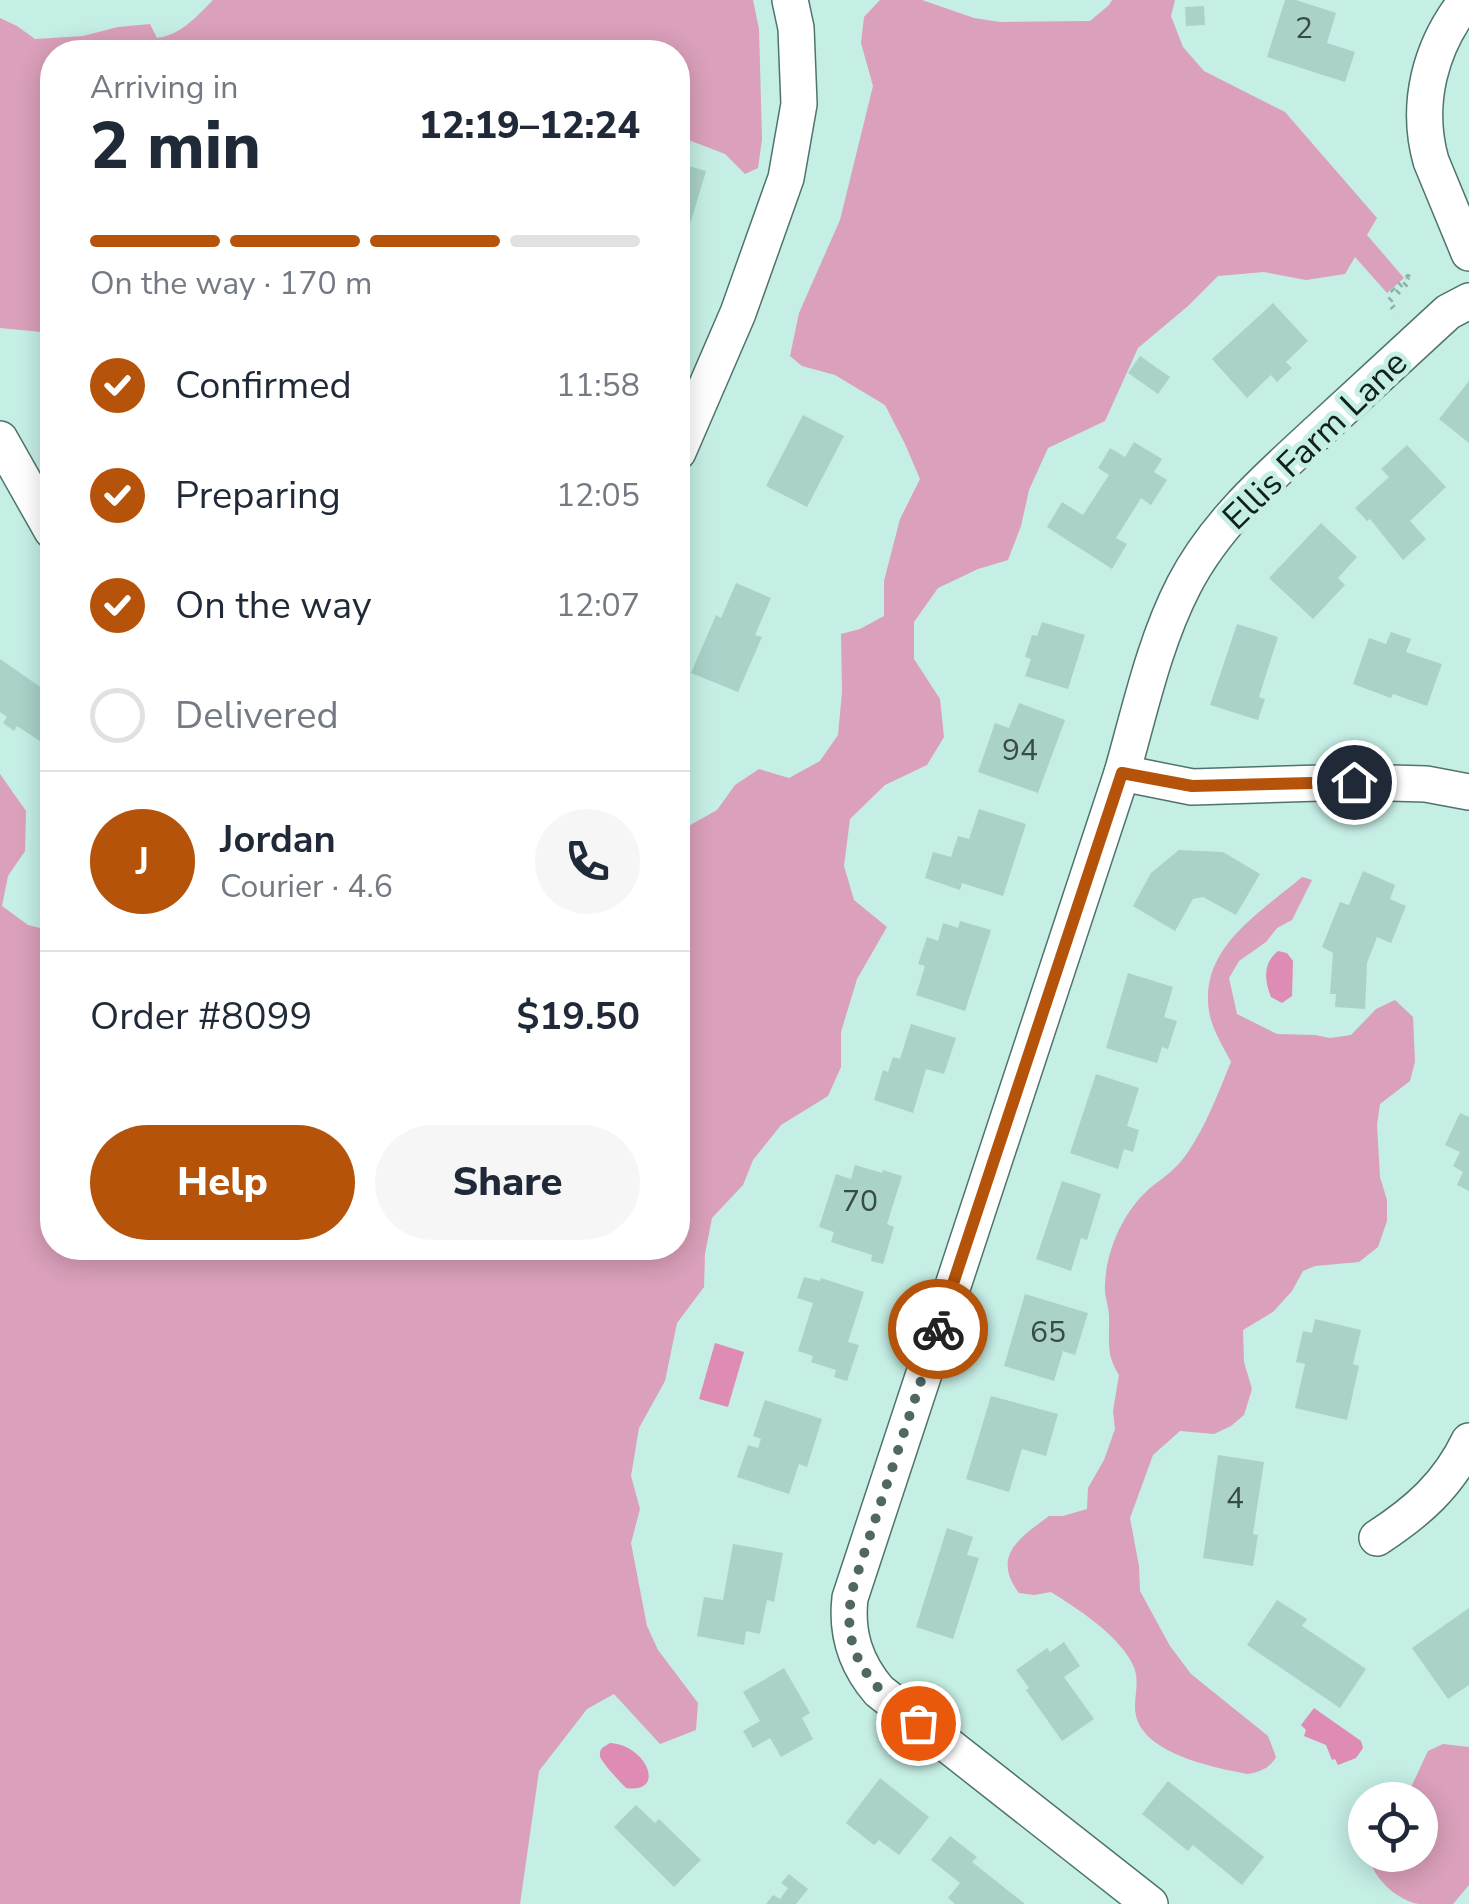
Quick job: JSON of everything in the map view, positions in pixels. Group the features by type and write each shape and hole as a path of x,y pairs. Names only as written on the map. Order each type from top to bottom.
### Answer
{"street":[{"path":"690,424 738,313 786,178 799,104 796,28 790,0"},
{"path":"1467,0 1434,58 1423,112 1430,161 1469,253"},
{"name":"Ellis Farm Lane","path":"1150,1904 889,1700 869,1680 856,1654 849,1626 854,1584 1122,773 1170,614 1185,582 1228,521 1264,482 1448,312 1469,301"},
{"path":"0,439 40,509"},
{"path":"1122,773 1192,786 1396,782 1469,792"},
{"path":"1377,1538 1429,1499 1450,1476 1469,1441"}],"path":[{"path":"1392,288 1394,291 1408,277 1410,280 1388,302 1421,336"}],"shaded area":[{"path":"213,0 753,0 759,29 762,139 758,168 745,174 725,154 690,141 690,40 40,40 40,332 0,328 0,18 35,39 83,36 150,24 157,38 194,19"},
{"path":"880,0 922,0 974,18 1000,22 1090,21 1112,0 1175,0 1171,16 1183,47 1204,71 1285,112 1377,218 1367,235 1404,278 1387,293 1355,257 1345,274 1306,280 1264,272 1218,276 1138,348 1105,421 1048,448 1029,490 1008,560 938,588 914,622 914,659 940,699 944,737 927,765 885,785 850,819 844,866 854,900 887,927 857,979 841,1032 841,1067 828,1096 781,1125 753,1160 743,1185 712,1218 704,1287 677,1323 665,1381 639,1428 631,1476 640,1509 631,1543 647,1626 658,1650 698,1703 696,1730 660,1744 614,1694 587,1709 539,1771 520,1904 0,1904 0,774 26,811 25,851 8,876 2,906 28,925 40,928 40,1260 690,1260 690,825 717,810 735,785 759,769 789,778 820,761 838,735 841,634 884,616 884,581 900,519 920,479 885,405 835,375 802,366 790,356 799,313 840,220 873,86 861,43 864,17"},
{"path":"1302,877 1312,880 1292,920 1239,961 1229,978 1237,1014 1277,1034 1330,1038 1351,1035 1376,1009 1395,1000 1413,1017 1415,1062 1410,1081 1380,1104 1377,1125 1387,1221 1378,1247 1359,1262 1315,1266 1303,1271 1273,1312 1243,1330 1244,1362 1252,1389 1244,1415 1214,1434 1180,1431 1153,1455 1130,1518 1140,1591 1170,1646 1191,1674 1268,1736 1276,1757 1264,1769 1248,1774 1183,1757 1153,1740 1136,1716 1135,1670 1117,1642 1051,1592 1019,1593 1008,1568 1019,1540 1049,1516 1087,1509 1088,1488 1115,1429 1113,1411 1119,1375 1110,1353 1105,1289 1113,1246 1140,1198 1188,1152 1231,1062 1209,1011 1208,989 1213,969 1236,934"},
{"path":"1278,951 1287,953 1293,961 1292,996 1282,1003 1271,997 1266,978 1267,966"},
{"path":"715,1343 744,1352 728,1407 699,1399"},
{"path":"1314,1708 1361,1741 1363,1748 1356,1758 1338,1765 1326,1745 1304,1736 1306,1730 1301,1725"},
{"path":"610,1743 623,1746 642,1760 649,1777 646,1784 626,1788 604,1763 601,1749"},
{"path":"1443,1744 1469,1747 1469,1885 1453,1904 1411,1902 1387,1887 1375,1872 1438,1872 1438,1782 1413,1782 1428,1751"}],"building":[{"path":"1285,0 1336,13 1327,43 1355,52 1345,82 1267,57"},
{"path":"1204,6 1205,25 1186,26 1185,7"},
{"path":"690,166 706,171 690,221"},
{"path":"1273,303 1308,341 1286,362 1292,368 1277,382 1271,375 1247,398 1212,359"},
{"path":"1140,356 1170,377 1158,394 1128,373"},
{"path":"1469,381 1469,443 1439,419"},
{"path":"803,415 844,436 807,507 766,486"},
{"path":"1134,442 1162,459 1154,472 1167,480 1151,505 1141,498 1116,538 1127,544 1112,569 1047,527 1062,502 1083,515 1109,475 1098,468 1110,448 1125,457"},
{"path":"1407,445 1446,487 1410,521 1426,539 1403,560 1370,519 1367,521 1355,508 1389,477 1381,469"},
{"path":"1321,523 1357,557 1338,578 1345,585 1313,619 1269,578"},
{"path":"736,583 771,598 755,635 762,637 738,692 691,673 716,615 721,618"},
{"path":"1042,622 1085,635 1068,689 1025,676 1031,659 1025,657 1032,635 1037,636"},
{"path":"1237,624 1278,637 1259,697 1265,699 1258,720 1210,705"},
{"path":"1391,632 1411,639 1406,652 1442,664 1427,706 1353,684 1369,638 1386,644"},
{"path":"0,659 40,687 40,741 17,726 14,731 3,723 7,717 0,712"},
{"path":"1019,703 1065,720 1038,793 978,772 995,723 1009,728"},
{"path":"979,809 1026,824 1003,896 962,883 960,890 925,878 933,852 951,857 958,836 969,839"},
{"path":"1179,850 1223,852 1260,874 1236,915 1203,897 1193,899 1175,931 1133,906 1151,873"},
{"path":"1363,871 1395,885 1390,899 1406,906 1391,943 1377,937 1367,963 1365,1009 1335,1007 1336,994 1330,994 1333,953 1322,947 1340,902 1349,905"},
{"path":"960,921 991,930 965,1011 916,995 925,966 918,964 927,937 938,941 943,923 958,928"},
{"path":"1128,973 1173,987 1164,1017 1177,1021 1168,1049 1162,1047 1157,1063 1106,1048"},
{"path":"911,1024 956,1038 944,1074 926,1069 913,1113 874,1100 883,1070 888,1072 893,1057 900,1059"},
{"path":"1096,1074 1139,1088 1127,1126 1139,1130 1133,1152 1124,1149 1118,1169 1070,1153"},
{"path":"1460,1113 1469,1117 1469,1191 1457,1185 1463,1172 1453,1166 1460,1152 1445,1145"},
{"path":"855,1165 902,1176 887,1224 894,1227 883,1264 871,1261 872,1255 831,1242 834,1232 819,1227 836,1174 851,1179"},
{"path":"1062,1181 1101,1194 1087,1240 1081,1238 1071,1271 1036,1259"},
{"path":"804,1277 820,1281 821,1278 864,1292 848,1342 859,1345 847,1381 834,1377 836,1370 811,1362 813,1356 798,1351 813,1303 797,1298"},
{"path":"1025,1294 1088,1313 1075,1355 1063,1351 1054,1381 1004,1366"},
{"path":"1315,1319 1361,1330 1353,1364 1359,1366 1347,1420 1295,1408 1305,1364 1296,1362 1303,1331 1312,1333"},
{"path":"991,1396 1058,1414 1046,1456 1022,1449 1009,1492 966,1479"},
{"path":"765,1400 822,1419 807,1467 799,1464 789,1494 737,1477 748,1445 758,1448 761,1439 753,1436"},
{"path":"1218,1455 1264,1462 1253,1534 1258,1535 1253,1566 1203,1558"},
{"path":"947,1528 973,1537 967,1555 979,1558 953,1639 916,1627"},
{"path":"733,1544 783,1553 774,1602 767,1600 760,1634 746,1631 744,1645 697,1636 704,1597 723,1600"},
{"path":"1277,1600 1307,1619 1302,1626 1366,1669 1340,1708 1247,1645"},
{"path":"1469,1608 1469,1685 1448,1699 1412,1648"},
{"path":"1064,1642 1080,1666 1064,1677 1094,1719 1062,1741 1016,1670 1047,1648 1050,1652"},
{"path":"784,1668 810,1713 802,1718 813,1739 781,1757 770,1738 753,1748 743,1731 760,1721 743,1692"},
{"path":"880,1778 929,1817 899,1855 879,1840 874,1845 846,1823"},
{"path":"1168,1781 1264,1857 1242,1885 1193,1845 1188,1851 1142,1814"},
{"path":"636,1805 655,1823 659,1819 701,1860 674,1887 614,1827"},
{"path":"950,1836 977,1857 972,1862 1025,1904 955,1904 948,1898 960,1883 931,1860"},
{"path":"789,1874 808,1889 796,1904 766,1904 773,1895 780,1899 788,1888 781,1883"}],"way so far":[{"path":"918,1723 869,1680 856,1654 849,1612 854,1584 938,1329"}],"route":[{"path":"938,1329 1122,773 1192,786 1354,782"}]}
